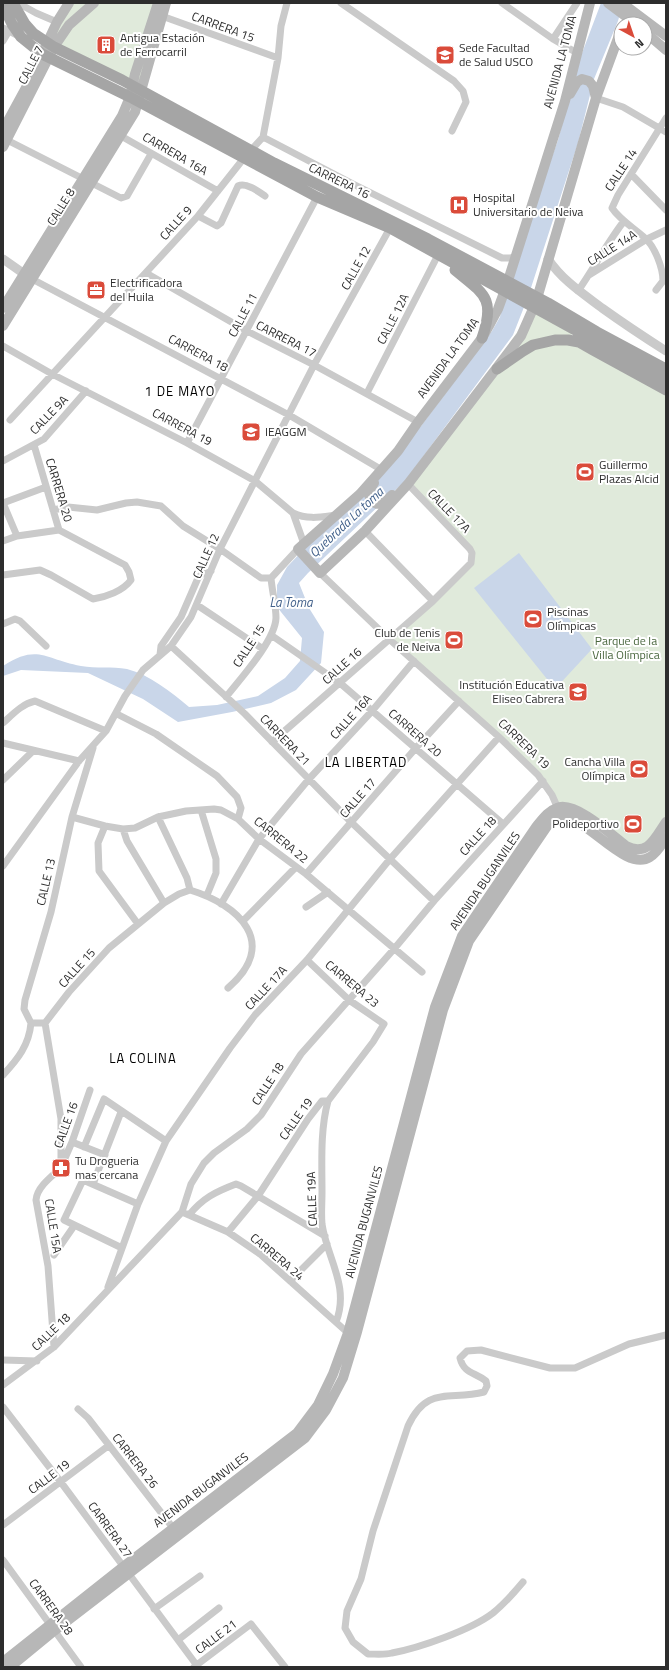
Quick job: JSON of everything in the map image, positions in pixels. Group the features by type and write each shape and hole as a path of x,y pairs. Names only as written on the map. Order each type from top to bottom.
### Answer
{"main road":[{"name":"CARRERA 16","path":"13,3 25,24 48,50 135,94 248,155 317,197 390,228 442,257 595,336 666,369"},
{"name":"CALLE 7","path":"4,138 48,50 57,22 69,3"},
{"name":"CALLE 7","path":"48,50 69,26 94,3"},
{"path":"135,94 158,15 163,3"},
{"name":"AVENIDA LA TOMA","path":"301,548 360,494 398,451 418,422 482,338 498,309 565,101 590,3"},
{"path":"608,3 627,11 666,36"},
{"path":"3,5 12,24 21,37 48,50"},
{"path":"653,39 666,50"},
{"path":"318,571 365,532 408,484 521,336 530,319 596,98 613,52"},
{"path":"565,101 577,82 582,79 590,81 596,98"},
{"name":"CALLE 8","path":"87,181 121,136 135,112 135,94"},
{"name":"CALLE 8","path":"3,326 28,277 87,181 135,94"},
{"name":"CARRERA 16","path":"248,155 428,239 548,303 595,336 666,380"},
{"path":"442,257 482,293 489,313 482,338"},
{"name":"CALLE 8","path":"3,308 28,277"},
{"path":"497,369 523,351 534,346 555,340 568,340 578,342 588,347 666,390"},
{"path":"398,451 370,489 372,500 377,504 382,503 417,472"},
{"name":"CARRERA 19","path":"301,548 318,571"},
{"path":"559,811 569,807 576,810 626,846 633,849 648,847 666,822"},
{"path":"559,811 623,854 638,861 650,857 666,838"},
{"name":"AVENIDA BUGANVILES","path":"125,1570 173,1528 297,1434 318,1405 333,1374 348,1333 435,1007 462,936 536,827 548,813 559,811"},
{"name":"AVENIDA BUGANVILES","path":"3,1662 51,1628 125,1570 305,1438 326,1410 343,1378 357,1332 443,1010 469,941 559,811"},
{"name":"AVENIDA BUGANVILES","path":"10,1667 51,1628"}],"street":[{"path":"18,3 57,22"},
{"name":"CALLE 9","path":"10,420 198,216 263,137 278,58 281,26 287,3"},
{"path":"341,3 454,81 463,91 466,102 452,131"},
{"path":"502,3 553,39 577,53"},
{"path":"553,39 577,3"},
{"name":"CARRERA 15","path":"158,15 278,58"},
{"path":"3,40 6,29 21,37"},
{"path":"596,98 623,107 666,132"},
{"name":"CALLE 14","path":"624,221 614,212 612,205 666,118"},
{"name":"CARRERA 16A","path":"121,136 218,191"},
{"path":"263,137 355,185 502,258 516,257"},
{"path":"4,138 121,198 127,196 151,154"},
{"path":"631,174 666,210"},
{"path":"198,216 217,226 221,223 238,186 241,184 246,185 266,196"},
{"name":"CALLE 11","path":"187,443 317,197"},
{"path":"578,290 589,275 609,240 624,221 646,239 662,267 663,281 656,290"},
{"name":"CALLE 12","path":"3,866 79,761 106,731 143,670 170,646 191,617 220,549 314,365 390,228"},
{"path":"646,239 666,230"},
{"name":"CALLE 14A","path":"589,275 646,239"},
{"name":"CALLE 12A","path":"367,393 442,257"},
{"name":"CARRERA 18","path":"3,259 28,277 289,415 382,470"},
{"path":"548,259 558,274 578,290 666,351"},
{"name":"CARRERA 17","path":"146,273 247,331 367,393 418,422"},
{"name":"CARRERA 19","path":"3,346 52,374 187,443 255,482 293,513 301,548"},
{"name":"CALLE 9A","path":"3,461 34,446 44,439 86,391"},
{"name":"CARRERA 20","path":"3,575 40,570 93,600 104,597 127,586 130,580 129,572 125,565 59,530 34,446"},
{"name":"CALLE 17A","path":"408,484 470,548 472,553"},
{"path":"17,536 3,503 46,487"},
{"path":"53,510 68,507 97,510 137,502 161,506 183,526 220,549 260,578 271,578"},
{"path":"293,513 305,517 315,518 337,514"},
{"path":"3,541 17,536 59,530"},
{"path":"365,532 433,601"},
{"name":"AVENIDA LA TOMA","path":"271,578 301,548"},
{"name":"CALLE 16","path":"272,742 433,601 467,568 471,563 472,553"},
{"path":"160,655 161,646 181,617 198,578 202,574 211,571"},
{"name":"CARRERA 19","path":"318,571 389,639 499,737 543,781 559,811"},
{"name":"CALLE 15","path":"228,699 263,649 275,625 276,617 271,578"},
{"path":"197,605 263,649"},
{"path":"3,624 15,619 20,621 46,646"},
{"name":"CARRERA 20","path":"271,635 340,683 503,824"},
{"name":"CARRERA 21","path":"170,646 245,714 351,822 434,901"},
{"name":"CALLE 16A","path":"221,904 259,839 309,779 372,711 414,661"},
{"path":"3,723 29,702 35,701 106,731"},
{"name":"CALLE 17","path":"306,874 459,701"},
{"name":"CARRERA 22","path":"117,714 156,734 217,776 237,798 241,808 238,818 259,839 306,874 422,972"},
{"name":"CALLE 17A","path":"107,1290 138,1204 166,1141 255,1015 306,960 390,859 499,737"},
{"path":"3,743 79,761"},
{"name":"CALLE 13","path":"31,1023 24,1009 25,1000 51,912 72,817 94,745"},
{"path":"3,780 34,751"},
{"name":"CALLE 18","path":"3,1385 54,1347 182,1212 191,1184 214,1152 248,1129 261,1115 301,1054 394,949 434,901 543,781"},
{"path":"72,817 123,829 135,828 158,817 186,811 214,809 222,810 238,818"},
{"path":"201,810 216,859 216,872 207,896"},
{"path":"158,817 187,878 190,890 207,896 221,904 243,921 252,938 253,945 251,956 244,970 228,988"},
{"path":"106,826 98,843 99,871 138,924"},
{"path":"123,829 127,841 164,902"},
{"path":"243,921 296,866"},
{"name":"CALLE 15","path":"44,1023 109,948 164,902 178,894 190,890"},
{"path":"306,907 328,892"},
{"name":"CARRERA 23","path":"306,960 349,1000 384,1024"},
{"path":"3,1075 23,1052 30,1035 31,1023 44,1023 61,1119 61,1168"},
{"name":"CALLE 19","path":"228,1232 258,1196 308,1119 322,1101 328,1101 373,1042 384,1024"},
{"name":"CALLE 16","path":"61,1168 72,1142 90,1090"},
{"path":"84,1147 104,1099 121,1112 166,1141"},
{"name":"CALLE 19A","path":"328,1101 325,1114 322,1174 322,1224 336,1269 341,1295 340,1311 336,1322"},
{"path":"93,1184 121,1112"},
{"path":"72,1142 105,1155"},
{"name":"CALLE 15A","path":"54,1347 48,1266 36,1195 41,1187 61,1168"},
{"path":"122,1248 64,1220 83,1180 138,1204"},
{"path":"189,1215 207,1196 236,1184 258,1196 326,1240 290,1281"},
{"name":"CARRERA 24","path":"182,1212 228,1232 260,1254 348,1333"},
{"path":"54,1255 74,1226"},
{"path":"523,1582 510,1599 491,1615 461,1630 425,1644 391,1654 368,1654 353,1642 345,1628 347,1611 361,1579 374,1531 408,1426 414,1413 423,1404 442,1395 471,1395 484,1392 487,1386 486,1381 481,1376 471,1373 462,1366 460,1358 467,1351 481,1350 550,1368 575,1368 629,1344 666,1335"},
{"path":"3,1360 37,1361"},
{"name":"CARRERA 27","path":"3,1407 60,1481 196,1666"},
{"name":"CARRERA 26","path":"78,1409 88,1418 108,1446 173,1528"},
{"name":"CALLE 19","path":"3,1525 108,1446"},
{"name":"CARRERA 28","path":"3,1560 51,1628 81,1667"},
{"path":"154,1609 200,1576"},
{"path":"178,1640 219,1608"},
{"name":"CALLE 21","path":"196,1666 251,1624 285,1667"}],"green space":[{"path":"69,3 166,3 141,91 47,43"},
{"name":"Parque de la Villa Olímpica","path":"532,311 572,334 568,340 666,390 666,822 652,842 633,849 589,818 558,807 543,781 389,639 467,568 472,553 410,485"}],"water":[{"name":"La Toma","path":"601,3 623,3 619,16 613,16 613,33 594,79 578,143 528,297 513,335 405,481 299,583 309,608 324,632 321,663 296,690 271,703 178,722 143,699 88,673 21,670 3,676 3,666 25,655 34,654 81,666 127,669 144,675 168,690 189,707 217,705 258,696 285,678 300,661 302,638 277,607 277,585 287,567 421,426 492,331 500,317 506,287 558,140 579,61"},
{"name":"Piscinas Olímpicas","path":"519,553 592,649 555,689 474,588"}],"place":[{"name":"Antigua Estación de Ferrocarril","path":"106,45"},
{"name":"Sede Facultad de Salud USCO","path":"445,55"},
{"name":"Hospital Universitario de Neiva","path":"459,205"},
{"name":"Electrificadora del Huila","path":"96,290"},
{"name":"IEAGGM","path":"251,432"},
{"name":"Guillermo Plazas Alcid","path":"585,472"},
{"name":"Piscinas Olímpicas","path":"533,619"},
{"name":"Club de Tenis de Neiva","path":"454,640"},
{"name":"Institución Educativa Eliseo Cabrera","path":"578,692"},
{"name":"Cancha Villa Olímpica","path":"639,769"},
{"name":"Polideportivo","path":"633,824"},
{"name":"Tu Drogueria mas cercana","path":"61,1168"}],"district":[{"name":"1 DE MAYO","path":"180,391"},
{"name":"LA LIBERTAD","path":"366,762"},
{"name":"LA COLINA","path":"143,1058"}],"water label":[{"name":"Quebrada La toma","path":"346,522"}]}
